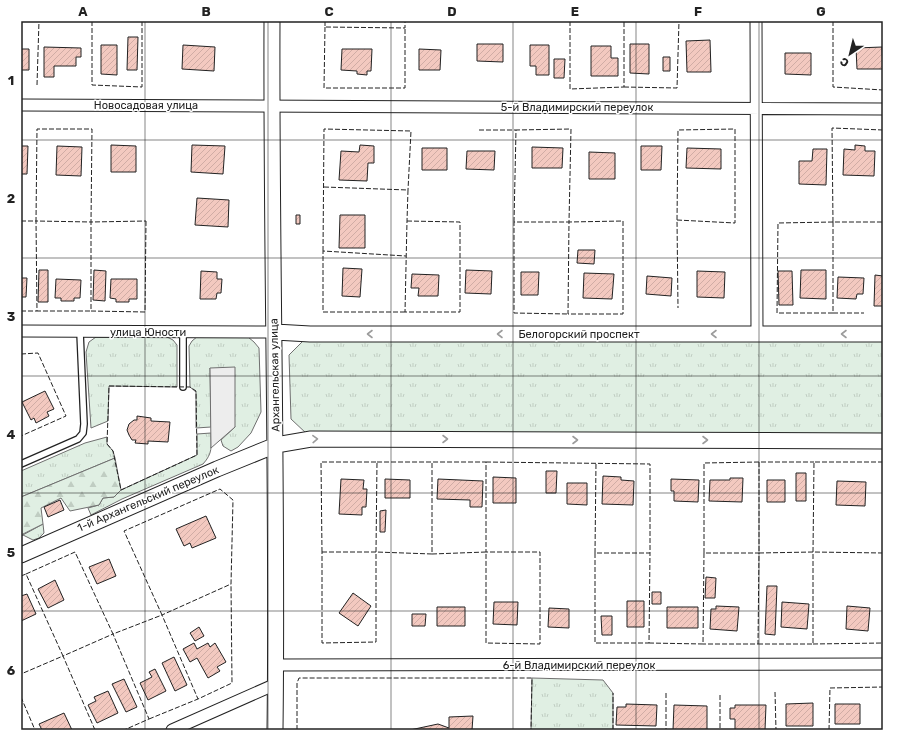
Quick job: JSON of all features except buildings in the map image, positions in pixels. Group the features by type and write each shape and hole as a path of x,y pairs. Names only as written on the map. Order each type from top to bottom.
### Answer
{"street":[{"name":"Архангельская улица","path":"272,21 276,445 275,730"},
{"path":"756,21 757,334"},
{"name":"Новосадовая улица","path":"21,105 272,105"},
{"name":"5-й Владимирский переулок","path":"272,105 883,109"},
{"name":"улица Юности","path":"21,331 274,332"},
{"name":"Белогорский проспект","path":"274,332 310,334 883,334"},
{"path":"276,445 311,439 883,441"},
{"name":"1-й Архангельский переулок","path":"21,554 276,445"},
{"name":"6-й Владимирский переулок","path":"276,665 883,664"},
{"path":"172,730 276,684"}],"lane":[{"path":"21,464 78,439 83,433 84,424 80,332"},
{"path":"183,332 183,387"}],"green space":[{"path":"198,336 248,337 259,348 261,412 251,433 238,447 231,451 223,446 221,440 235,427 210,368 211,427 196,428 196,392 190,387 189,346"},
{"path":"96,337 167,337 173,340 177,345 177,387 109,386 108,421 91,428 86,352 89,342"},
{"path":"305,339 883,341 883,437 307,434 291,419 289,355"},
{"path":"211,433 210,453 203,464 122,499 91,515 88,508 99,505 103,498 114,497 121,490 197,455 197,434"},
{"path":"107,437 107,444 113,451 115,458 21,497 21,471 85,443"},
{"path":"115,458 121,490 114,497 103,498 99,505 70,511 61,498 41,508 43,524 21,535 21,497"},
{"path":"43,524 44,533 39,538 33,540 23,535 21,536"},
{"path":"532,678 603,680 613,693 613,730 531,730"}],"shaded area":[{"path":"235,367 235,427 211,448 210,368"}],"fence":[{"path":"37,85 39,21"},
{"path":"92,21 92,85 142,87 142,21"},
{"path":"325,21 325,27 405,28 405,21"},
{"path":"570,21 570,89 624,87 624,21"},
{"path":"624,87 677,88 679,21"},
{"path":"833,21 833,87 883,90"},
{"path":"325,27 324,88 405,88 405,28"},
{"path":"883,130 832,128 833,222 883,222"},
{"path":"21,221 36,221 37,129 92,129 91,222 36,221 37,311 91,311"},
{"path":"323,251 324,129 411,131 408,190"},
{"path":"514,222 516,130 571,129 569,222 514,222 514,313 568,314"},
{"path":"677,220 735,223 735,129 678,130 677,220 678,308"},
{"path":"479,130 516,130"},
{"path":"324,187 408,190 407,221"},
{"path":"146,221 145,312 91,311 91,222 146,221"},
{"path":"407,221 460,222 460,312 405,312 407,221"},
{"path":"623,221 623,314 568,314 569,222 623,221"},
{"path":"833,222 833,313 777,313 778,223 833,222"},
{"path":"405,312 323,312 323,251 406,256"},
{"path":"21,311 37,311"},
{"path":"833,313 864,313"},
{"path":"21,354 38,353 66,416 21,436"},
{"path":"109,386 190,387 196,391 197,455 121,490 113,451 107,444 109,386"},
{"path":"322,552 321,462 377,462 376,552 432,554 432,462 377,462"},
{"path":"432,462 486,462 486,552 540,552 540,644 486,643 486,552 432,554"},
{"path":"486,462 650,464 650,553 595,553 596,462"},
{"path":"704,553 704,463 759,462"},
{"path":"758,644 813,644 813,552 759,553 759,462 814,462"},
{"path":"883,462 814,462 813,552 883,553"},
{"path":"26,574 75,552 113,634 162,615 124,531 220,489 233,500 231,584 162,615 198,699 232,683 231,584"},
{"path":"322,552 376,552 376,642 322,643 322,552"},
{"path":"595,553 595,643 649,643 650,553"},
{"path":"649,643 703,644 704,553 759,553 758,644 703,644"},
{"path":"21,576 26,574 63,656 21,674"},
{"path":"95,730 63,656 113,634 149,719 124,730"},
{"path":"813,644 883,643"},
{"path":"297,730 297,683 299,678 532,678 531,730"},
{"path":"829,730 830,688 883,687"},
{"path":"775,692 776,730"},
{"path":"613,693 613,730"},
{"path":"666,693 666,730"},
{"path":"720,695 720,730"},
{"path":"21,697 35,730"},
{"path":"149,719 198,699"}]}
